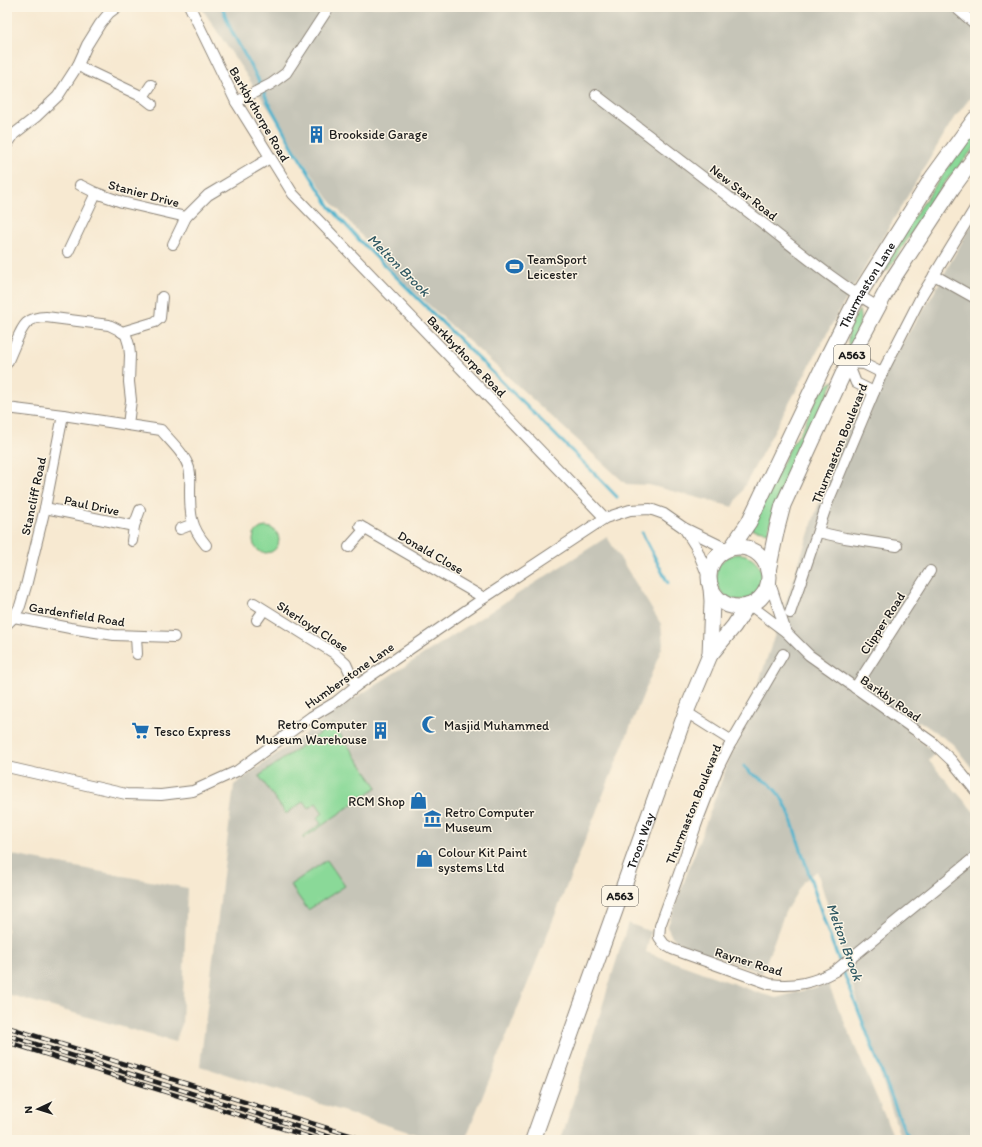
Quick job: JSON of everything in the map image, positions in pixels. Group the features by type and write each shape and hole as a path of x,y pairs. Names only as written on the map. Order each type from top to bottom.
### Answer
{"highway":[{"name":"Thurmaston Lane","path":"730,548 749,522 858,296 932,178 975,119"},
{"name":"Thurmaston Lane","path":"769,576 776,532 783,505 848,363 903,264 953,186 975,157"},
{"path":"742,547 751,549 765,562 769,576 764,593 760,599 748,605 738,607 730,606 722,602 715,596 710,583 710,570 713,561 719,554 730,548 742,547"},
{"name":"Troon Way","path":"710,583 712,601 710,655"},
{"name":"Troon Way","path":"533,1139 686,712 710,655 734,626 748,605"}],"street":[{"name":"Barkbythorpe Road","path":"190,7 236,102 293,194 605,518"},
{"path":"236,102 272,84 286,73 330,7"},
{"path":"955,7 975,24"},
{"path":"7,145 14,134 37,116 58,96 78,65 87,45 110,9"},
{"path":"78,65 143,97 152,104"},
{"path":"143,97 151,85"},
{"name":"New Star Road","path":"596,96 858,296 878,307"},
{"name":"Stanier Drive","path":"173,244 186,217 208,195 270,158"},
{"name":"Stanier Drive","path":"80,185 96,193 122,202 186,217"},
{"name":"Stanier Drive","path":"68,252 96,193"},
{"name":"Thurmaston Boulevard","path":"790,613 827,504 882,373 922,295 975,208"},
{"path":"934,275 975,298"},
{"path":"122,332 155,322 160,318 162,297"},
{"path":"7,363 22,327 37,317 109,325 126,335 129,345 129,382 131,400 128,425"},
{"path":"830,352 848,363 864,364 882,373"},
{"path":"848,363 856,383 874,392"},
{"path":"7,408 162,430 184,458 189,468 190,515 195,530 206,545"},
{"name":"Stancliff Road","path":"10,620 20,606 26,586 45,508 63,415"},
{"name":"Paul Drive","path":"45,508 134,526"},
{"name":"Humberstone Lane","path":"7,767 126,794 161,795 193,791 237,771 311,717 336,702 356,686 484,598 605,518 630,510 650,509 664,514 684,528 730,548"},
{"name":"Paul Drive","path":"132,541 134,526 140,510"},
{"path":"180,529 193,524"},
{"name":"Donald Close","path":"349,546 363,528 484,598"},
{"name":"Humberstone Lane","path":"684,528 696,547 710,583"},
{"path":"818,532 897,546"},
{"name":"Clipper Road","path":"855,688 930,571"},
{"name":"Barkby Road","path":"769,576 786,632"},
{"name":"Sherloyd Close","path":"254,603 334,653 346,664 356,686"},
{"name":"Barkby Road","path":"748,605 786,632 809,655 932,742 952,760 975,790"},
{"name":"Sherloyd Close","path":"257,620 264,610"},
{"name":"Gardenfield Road","path":"10,620 114,635 174,637"},
{"name":"Gardenfield Road","path":"136,636 137,654"},
{"name":"Thurmaston Boulevard","path":"660,926 698,817 718,768 732,741 783,654"},
{"path":"686,712 732,741"},
{"name":"Rayner Road","path":"660,926 659,937 664,944 672,949 770,984 795,986 808,983 835,971 975,857"}],"shaded area":[{"path":"201,7 975,7 975,92 952,121 837,315 733,507 649,485 626,484 398,277 328,198"},
{"path":"975,218 975,772 953,744 919,721 910,733 935,753 929,761 975,813 975,1140 901,1140 817,871 803,882 785,912 762,973 678,943 671,935 668,925 731,755 739,742 840,440 932,296"},
{"path":"607,537 661,624 663,645 465,1140 434,1140 200,1066 234,785 344,705"},
{"path":"7,854 187,888 182,1024 175,1042 7,994"},
{"path":"628,923 651,932 646,952 762,994 776,998 828,984 895,1140 561,1140"}],"green space":[{"path":"975,127 975,147 942,186 887,271 882,269 912,220"},
{"path":"859,310 859,326 849,350 849,327"},
{"path":"834,381 774,508 768,532 751,529 792,444 800,433 814,403 823,390"},
{"path":"266,527 275,531 279,540 275,549 266,553 257,549 253,540 257,531"},
{"path":"739,554 752,558 758,564 762,577 758,590 752,596 739,600 726,596 720,590 716,577 720,564 726,558"},
{"path":"333,724 377,787 303,839 302,837 321,824 317,818 323,813 316,803 309,808 304,801 286,814 259,776"},
{"path":"327,860 345,886 308,910 290,885"}],"waterway":[{"name":"Melton Brook","path":"222,7 231,30 258,79 267,100 292,146 330,207 360,241 617,497"},
{"name":"Melton Brook","path":"642,533 668,583"},
{"name":"Melton Brook","path":"744,766 751,773 770,784 781,797 788,810 827,929 909,1140"}],"railway":[{"path":"7,1027 365,1140"},
{"path":"7,1035 340,1140"},
{"path":"7,1042 319,1140"}],"place":[{"name":"Brookside Garage","path":"316,134"},
{"name":"TeamSport Leicester","path":"514,266"},
{"name":"Masjid Muhammed","path":"431,725"},
{"name":"Tesco Express","path":"141,731"},
{"name":"Retro Computer Museum Warehouse","path":"380,731"},
{"name":"RCM Shop","path":"418,801"},
{"name":"Retro Computer Museum","path":"432,819"},
{"name":"Colour Kit Paint systems Ltd","path":"425,859"}]}
